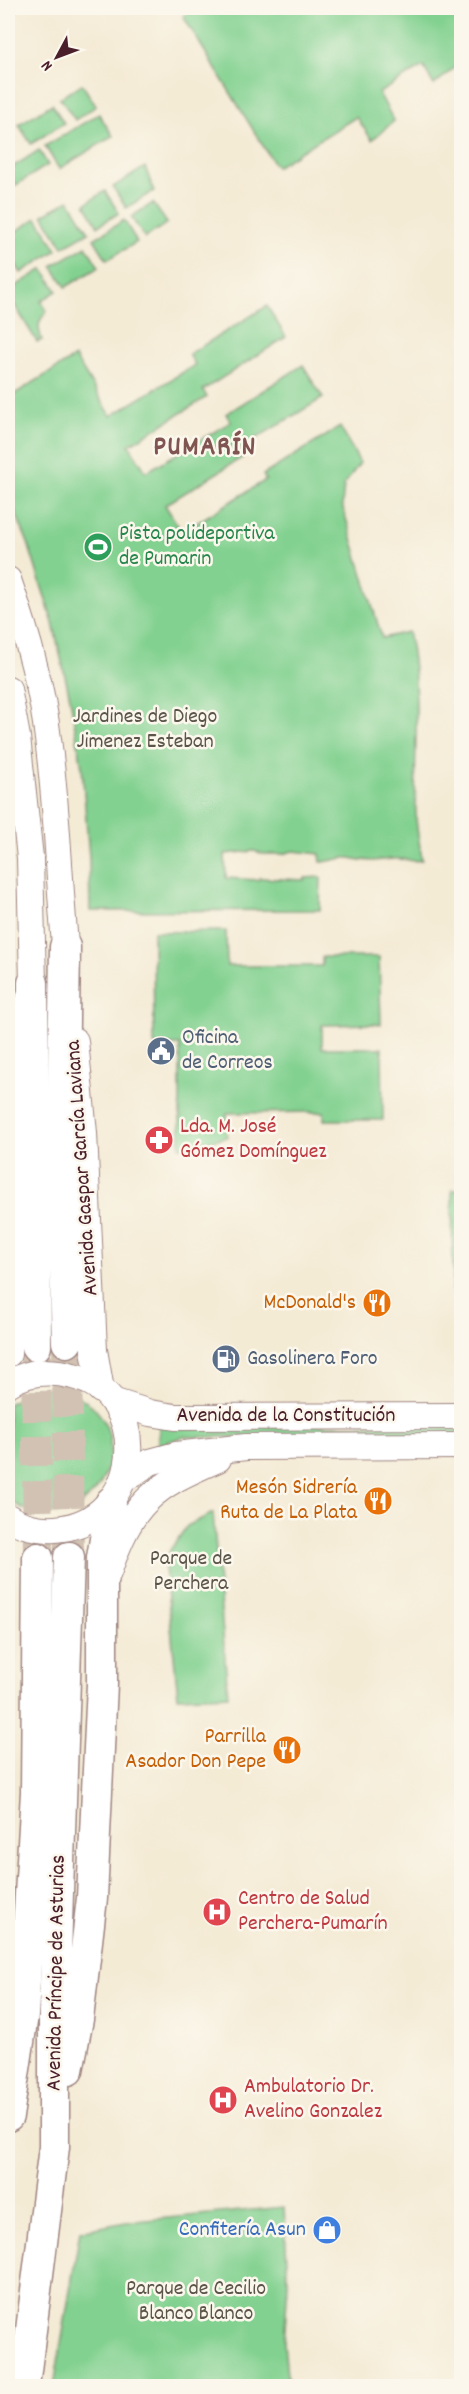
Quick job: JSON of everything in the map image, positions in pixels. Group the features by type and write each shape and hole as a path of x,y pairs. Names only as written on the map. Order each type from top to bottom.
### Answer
{"highway":[{"name":"Avenida Gaspar García Laviana","path":"65,947 62,1162 67,1342"},
{"name":"Avenida Gaspar García Laviana","path":"33,982 36,1346"},
{"path":"54,2146 78,2019 92,1898 102,1684 102,1558 118,1491"},
{"name":"Avenida Príncipe de Asturias","path":"24,2386 54,2146 54,2015 69,1557"},
{"name":"Avenida Príncipe de Asturias","path":"8,2116 23,2015 36,1792 38,1558"}],"main road":[{"name":"Avenida Gaspar García Laviana","path":"8,580 38,680 48,736 60,858 65,947 84,1133 94,1350 106,1395 124,1421 130,1445 118,1491"},
{"name":"Avenida Gaspar García Laviana","path":"8,689 17,737 30,858 33,982 18,1046 8,1354"},
{"name":"Avenida de la Constitución","path":"8,1384 38,1372 55,1371 82,1378 106,1395 150,1413 175,1417 462,1416"},
{"name":"Avenida de la Constitución","path":"8,1517 14,1522 43,1530 70,1528 95,1517 118,1491 150,1462 176,1455 246,1447 462,1446"},
{"path":"102,1591 116,1549 140,1505 158,1488 182,1474 246,1447"}],"green space":[{"path":"196,8 450,8 461,27 461,62 434,85 423,66 379,93 394,121 372,140 356,117 276,167 183,16"},
{"path":"82,84 96,106 75,120 60,98"},
{"path":"52,104 64,123 31,144 19,125"},
{"path":"99,114 113,136 59,169 45,146"},
{"path":"39,150 48,165 8,190 8,170"},
{"path":"145,167 154,191 126,208 113,187"},
{"path":"105,191 119,213 98,226 85,204"},
{"path":"69,200 89,232 63,247 43,215"},
{"path":"153,203 167,223 145,238 131,217"},
{"path":"37,218 57,250 21,273 8,252 8,236"},
{"path":"124,220 137,242 107,260 94,239"},
{"path":"86,246 99,267 66,287 52,266"},
{"path":"43,269 57,291 41,301 47,311 39,324 42,340 37,342 8,291"},
{"name":"Jardines de Diego Jimenez Esteban","path":"267,306 286,337 203,390 207,397 129,445 146,472 231,422 226,414 303,365 323,398 238,449 243,457 165,505 182,532 266,480 263,475 340,427 360,463 344,485 342,505 382,638 408,632 415,677 416,820 422,860 366,861 347,858 321,862 320,854 293,851 283,854 264,854 254,851 225,854 226,878 305,880 305,878 321,877 320,910 90,911 89,858 82,767 70,698 53,623 28,543 8,494 8,398 75,357 111,416 195,365 189,354"},
{"path":"226,931 227,966 322,966 322,957 379,957 381,1024 322,1025 322,1048 382,1048 383,1120 324,1120 324,1112 227,1113 227,1137 180,1147 180,1045 154,1045 153,932"},
{"path":"452,1190 461,1190 461,1291 453,1291"},
{"path":"48,1388 82,1399 102,1418 109,1436 110,1456 105,1474 95,1491 81,1504 62,1512 41,1513 23,1508 8,1498 8,1404 29,1392"},
{"path":"461,1424 461,1436 183,1437 158,1445 159,1426"},
{"name":"Parque de Perchera","path":"213,1513 228,1695 178,1697 165,1568 170,1550 187,1526"},
{"name":"Parque de Cecilio Blanco Blanco","path":"284,2207 288,2282 284,2344 288,2386 54,2386 80,2231 126,2222"}],"tunnel":[{"path":"67,1342 69,1557"},
{"path":"36,1346 38,1556"}],"place":[{"name":"Pista polideportiva de Pumarin","path":"98,547"},
{"name":"Oficina de Correos","path":"161,1051"},
{"name":"Lda. M. José Gómez Domínguez","path":"159,1140"},
{"name":"McDonald's","path":"377,1303"},
{"name":"Gasolinera Foro","path":"226,1359"},
{"name":"Mesón Sidrería Ruta de La Plata","path":"378,1501"},
{"name":"Parrilla Asador Don Pepe","path":"287,1750"},
{"name":"Centro de Salud Perchera-Pumarín","path":"217,1912"},
{"name":"Ambulatorio Dr. Avelino Gonzalez","path":"223,2100"},
{"name":"Confitería Asun","path":"327,2230"}],"district":[{"name":"PUMARÍN","path":"205,449"}]}
